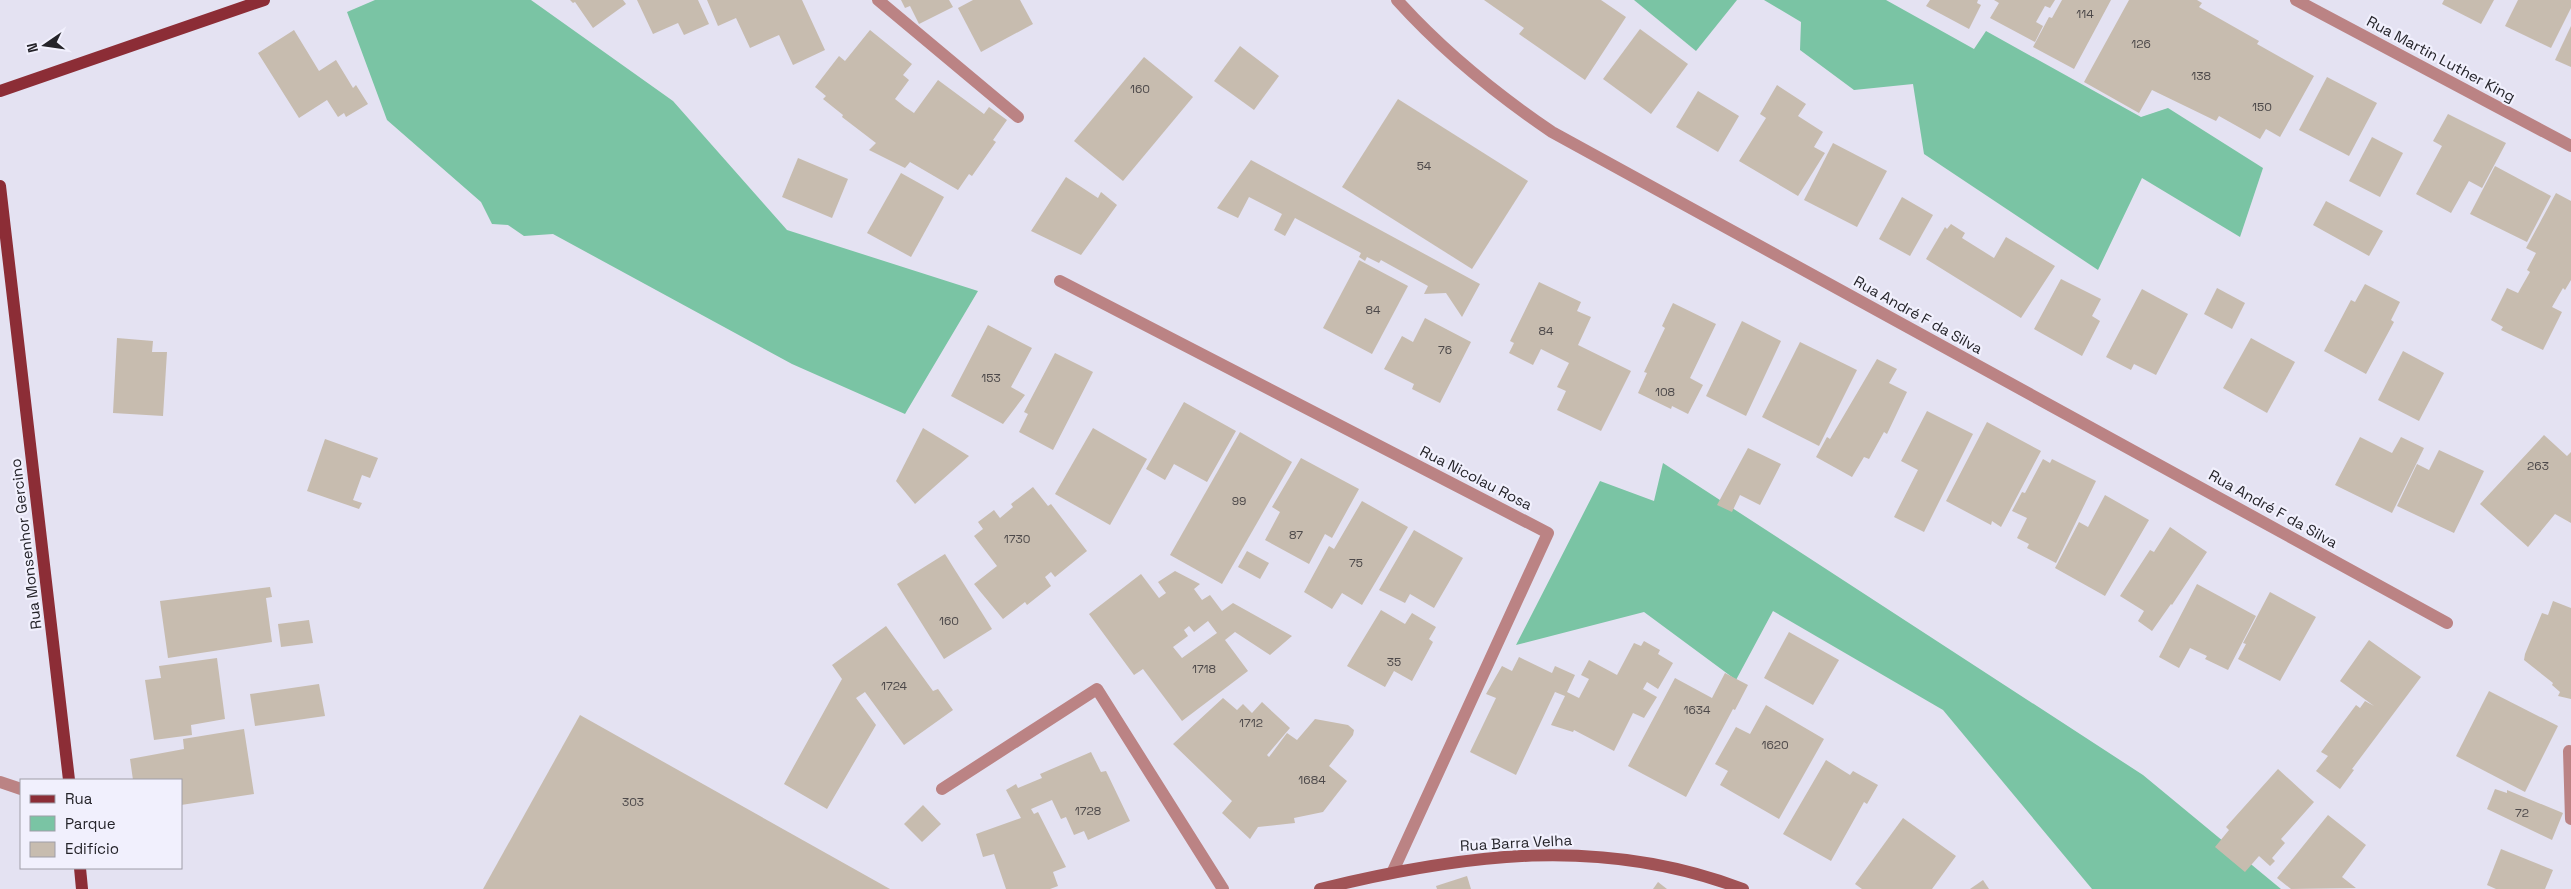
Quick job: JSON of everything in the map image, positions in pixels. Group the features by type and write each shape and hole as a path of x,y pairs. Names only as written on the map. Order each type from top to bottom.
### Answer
{"main road":[{"path":"0,91 264,0"},
{"name":"Rua Monsenhor Gercino","path":"0,186 69,779"},
{"path":"80,869 82,889"}],"street":[{"path":"878,0 1018,117"},
{"name":"Rua André F da Silva","path":"1397,0 1459,61 1509,102 1552,132 2447,623"},
{"name":"Rua Martin Luther King","path":"2296,0 2571,146"},
{"name":"Rua Nicolau Rosa","path":"1060,281 1548,534 1393,871"},
{"path":"942,789 1097,690 1224,889"},
{"path":"2569,750 2571,818"},
{"path":"0,782 20,789"},
{"name":"Rua Barra Velha","path":"1320,889 1393,871 1494,858 1552,854 1606,857 1663,864 1709,876 1743,889"}],"green space":[{"path":"375,0 531,0 673,101 787,230 978,291 905,414 792,364 553,234 524,236 508,225 492,224 481,202 387,120 347,12"},
{"path":"1634,0 1737,0 1696,51"},
{"path":"1764,0 1886,0 1974,49 1986,31 2141,117 2168,108 2263,168 2240,237 2142,178 2098,270 1924,154 1913,84 1854,90 1800,50 1801,22"},
{"path":"1663,463 2143,775 2281,889 2092,889 1943,710 1773,611 1736,680 1644,612 1516,645 1600,481 1654,501"}],"building":[{"path":"570,0 623,0 626,4 593,28 575,2 573,3"},
{"path":"637,0 698,0 709,24 684,35 678,23 653,34"},
{"path":"707,0 802,0 825,50 793,65 779,35 750,48 736,18 718,26"},
{"path":"901,0 949,0 953,7 919,24 910,6 905,8"},
{"path":"973,0 1020,0 1033,24 981,52 958,8"},
{"path":"1484,0 1601,0 1626,17 1585,80 1519,34 1524,28"},
{"path":"1930,0 1978,0 1977,3 1981,5 1969,29 1926,6"},
{"path":"1994,0 2055,0 2050,8 2045,6 2036,22 2043,26 2035,42 1990,18 1999,3"},
{"path":"2062,0 2111,0 2074,69 2033,47 2049,17 2052,18"},
{"path":"2129,0 2197,0 2202,3 2199,7 2259,41 2257,44 2314,76 2280,137 2266,129 2260,139 2219,116 2216,121 2152,90 2139,113 2084,82"},
{"path":"2444,0 2494,0 2481,24 2442,4"},
{"path":"2518,0 2571,0 2571,8 2551,48 2505,26"},
{"path":"2571,26 2571,67 2555,60"},
{"path":"1640,29 1688,64 1651,114 1603,79"},
{"path":"294,30 319,71 336,60 353,88 356,85 368,104 346,117 344,113 338,117 327,100 299,118 258,53"},
{"path":"870,30 912,64 903,75 909,80 895,99 914,113 938,80 984,114 989,107 1007,120 993,140 996,142 972,176 969,174 958,190 910,162 905,168 869,150 876,143 842,117 843,115 823,99 826,96 815,87 839,56 845,61"},
{"path":"1240,46 1279,76 1254,110 1214,81"},
{"path":"1144,57 1193,97 1123,181 1074,141"},
{"path":"2327,77 2377,103 2349,156 2299,130"},
{"path":"1777,85 1806,104 1798,116 1823,132 1814,147 1825,153 1798,196 1739,161 1766,118 1760,114"},
{"path":"1698,91 1739,116 1718,152 1676,127"},
{"path":"1398,99 1528,181 1472,269 1342,187"},
{"path":"2448,114 2506,143 2482,188 2469,181 2451,213 2416,194 2442,146 2433,141"},
{"path":"2372,137 2403,153 2380,197 2349,181"},
{"path":"1833,143 1887,171 1857,227 1804,200"},
{"path":"798,158 848,179 832,218 782,197"},
{"path":"1251,160 1480,284 1462,317 1446,293 1424,294 1428,286 1381,260 1379,263 1367,257 1365,261 1359,257 1361,253 1295,218 1285,236 1274,230 1282,214 1249,197 1238,218 1217,208"},
{"path":"2495,166 2551,196 2527,242 2470,214"},
{"path":"901,173 944,197 911,257 867,233"},
{"path":"1066,177 1098,198 1101,192 1117,205 1081,255 1031,231"},
{"path":"2556,193 2571,201 2571,280 2565,290 2563,288 2552,307 2562,312 2543,350 2501,330 2503,327 2491,320 2507,288 2518,293 2530,272 2527,270 2536,253 2526,248"},
{"path":"1902,197 1933,215 1910,256 1879,239"},
{"path":"2326,201 2383,231 2369,256 2313,225"},
{"path":"1951,224 1965,233 1962,238 1994,258 2006,237 2055,266 2021,318 1926,259 1945,227 1947,229"},
{"path":"1359,260 1408,286 1372,354 1323,328"},
{"path":"2061,279 2101,299 2092,316 2100,321 2082,356 2034,329"},
{"path":"1539,282 1581,302 1577,311 1591,317 1578,345 1631,371 1601,431 1557,410 1566,391 1557,387 1569,363 1541,349 1533,365 1509,353 1514,343 1510,341"},
{"path":"2365,284 2400,302 2391,320 2394,322 2366,374 2324,351 2351,300 2355,302"},
{"path":"2217,288 2245,303 2232,329 2204,314"},
{"path":"2142,289 2188,314 2156,375 2134,364 2131,370 2106,357"},
{"path":"1673,303 1716,324 1690,378 1703,385 1688,414 1672,406 1671,409 1638,393 1647,373 1644,372 1665,328 1662,326"},
{"path":"1425,318 1471,342 1440,403 1412,389 1414,384 1384,369 1402,336 1413,342"},
{"path":"1742,321 1781,341 1746,416 1706,396"},
{"path":"988,325 1032,348 1011,387 1025,395 1003,424 951,396"},
{"path":"117,338 153,341 152,352 167,352 163,416 113,413"},
{"path":"2251,338 2295,362 2267,413 2223,388"},
{"path":"1800,342 1857,370 1819,446 1762,417"},
{"path":"2403,351 2444,373 2419,421 2378,400"},
{"path":"1055,353 1093,372 1053,450 1019,432 1028,414 1024,412"},
{"path":"1877,359 1897,369 1889,383 1907,392 1887,434 1884,432 1869,459 1864,457 1852,477 1816,457 1827,437 1830,439"},
{"path":"1184,402 1236,431 1207,482 1174,464 1165,480 1146,469"},
{"path":"1927,411 1973,434 1924,532 1894,517 1918,470 1901,461"},
{"path":"1987,422 2041,451 2001,527 1992,521 1991,525 1946,501"},
{"path":"923,428 969,456 915,504 896,481"},
{"path":"1093,428 1147,459 1110,525 1055,494"},
{"path":"1240,432 1292,462 1222,584 1170,555"},
{"path":"2544,435 2567,456 2571,452 2571,523 2555,514 2528,547 2480,504"},
{"path":"2360,437 2392,453 2401,437 2424,448 2392,513 2335,485"},
{"path":"325,439 378,458 370,478 362,475 353,500 362,503 359,509 307,491"},
{"path":"1748,448 1781,464 1760,505 1740,495 1732,512 1717,505"},
{"path":"2439,450 2484,471 2454,533 2397,506 2417,464 2429,470"},
{"path":"1301,458 1359,489 1332,538 1325,534 1309,564 1265,540 1280,512 1272,507"},
{"path":"2043,459 2050,463 2052,459 2096,481 2056,563 2027,548 2029,544 2017,538 2027,518 2012,511 2022,492 2025,493"},
{"path":"1033,487 1048,506 1051,504 1087,551 1055,577 1051,572 1045,577 1051,586 1027,605 1025,602 1003,619 974,584 997,566 974,536 983,529 978,522 994,510 1000,518 1013,507 1011,504"},
{"path":"2105,495 2149,520 2105,596 2055,568 2079,522 2088,527"},
{"path":"1362,501 1408,527 1362,605 1342,593 1332,609 1304,592 1329,546 1334,549"},
{"path":"2170,527 2207,552 2172,605 2152,631 2138,621 2144,611 2120,596 2150,550 2154,552"},
{"path":"1414,530 1463,558 1434,608 1410,594 1405,603 1379,590"},
{"path":"1247,551 1269,563 1260,579 1238,567"},
{"path":"945,554 992,629 944,659 897,584"},
{"path":"1175,571 1200,584 1194,589 1202,600 1210,595 1222,611 1233,603 1292,636 1270,655 1235,632 1225,640 1248,671 1182,721 1143,669 1134,675 1089,614 1141,574 1159,598 1166,593 1158,582","holes":["1208,621 1217,633 1182,658 1173,647 1188,636 1184,630 1189,626 1194,632"]},
{"path":"2197,584 2256,616 2228,670 2205,659 2207,656 2190,648 2179,668 2159,657"},
{"path":"270,587 272,597 266,598 272,642 168,658 160,601"},
{"path":"2270,592 2316,617 2280,681 2238,659 2246,644 2243,643"},
{"path":"2553,601 2571,608 2571,699 2558,696 2560,692 2552,685 2553,683 2524,660 2542,613 2548,615"},
{"path":"1381,610 1405,624 1412,613 1436,627 1429,639 1433,642 1412,681 1394,671 1385,687 1347,666"},
{"path":"309,620 313,643 281,647 278,624"},
{"path":"886,626 933,691 938,689 953,710 904,745 865,692 856,698 876,725 827,809 784,784 842,679 832,665"},
{"path":"1789,632 1839,660 1813,705 1764,678"},
{"path":"2369,640 2421,677 2352,769 2354,770 2340,789 2316,771 2328,756 2321,752 2356,705 2360,708 2365,701 2374,706 2340,681"},
{"path":"1644,641 1660,650 1658,654 1673,663 1658,689 1647,682 1643,689 1657,697 1644,718 1633,713 1614,751 1574,730 1573,732 1551,725 1565,696 1555,692 1516,775 1470,752 1496,698 1486,694 1502,666 1512,671 1519,657 1552,673 1555,666 1575,675 1567,692 1579,698 1589,679 1581,675 1589,660 1617,675 1634,643 1641,646"},
{"path":"217,658 225,719 191,725 192,735 154,740 145,680 161,678 159,666"},
{"path":"1725,673 1748,685 1686,797 1628,766 1675,678 1712,698"},
{"path":"319,684 325,716 255,726 250,694"},
{"path":"2489,691 2558,726 2525,792 2456,756"},
{"path":"1223,698 1237,710 1243,704 1252,713 1262,702 1290,728 1267,755 1269,757 1287,733 1297,740 1315,719 1348,725 1354,730 1353,735 1329,766 1347,781 1323,812 1294,818 1295,823 1258,827 1250,839 1222,813 1232,801 1173,744"},
{"path":"1766,705 1824,739 1779,819 1720,785 1728,771 1715,764 1736,727 1750,734"},
{"path":"580,715 890,889 483,889"},
{"path":"244,729 254,794 182,805 182,779 133,779 130,759 184,749 183,739"},
{"path":"1091,752 1101,772 1106,771 1130,821 1088,840 1084,831 1074,835 1066,817 1061,819 1052,800 1031,809 1034,814 1038,812 1066,867 1053,872 1058,886 1050,889 1006,889 994,854 983,857 976,834 1021,818 1006,790 1016,784 1018,788 1042,778 1040,774"},
{"path":"1826,760 1850,775 1853,771 1878,785 1867,804 1864,802 1831,861 1783,834"},
{"path":"2278,769 2314,802 2281,839 2285,843 2272,858 2275,861 2270,866 2259,856 2245,872 2215,847 2229,830 2226,827"},
{"path":"2495,789 2507,793 2507,790 2563,813 2552,840 2487,809"},
{"path":"923,805 941,824 922,842 904,824"},
{"path":"2328,815 2366,845 2342,877 2356,888 2291,889 2277,878"},
{"path":"1903,818 1956,856 1932,889 1862,889 1855,884"},
{"path":"2501,849 2553,870 2545,889 2496,889 2487,885"},
{"path":"1467,876 1471,889 1437,889 1436,886"},
{"path":"1983,880 1989,889 1970,889"},
{"path":"1658,882 1667,889 1653,889"}]}
